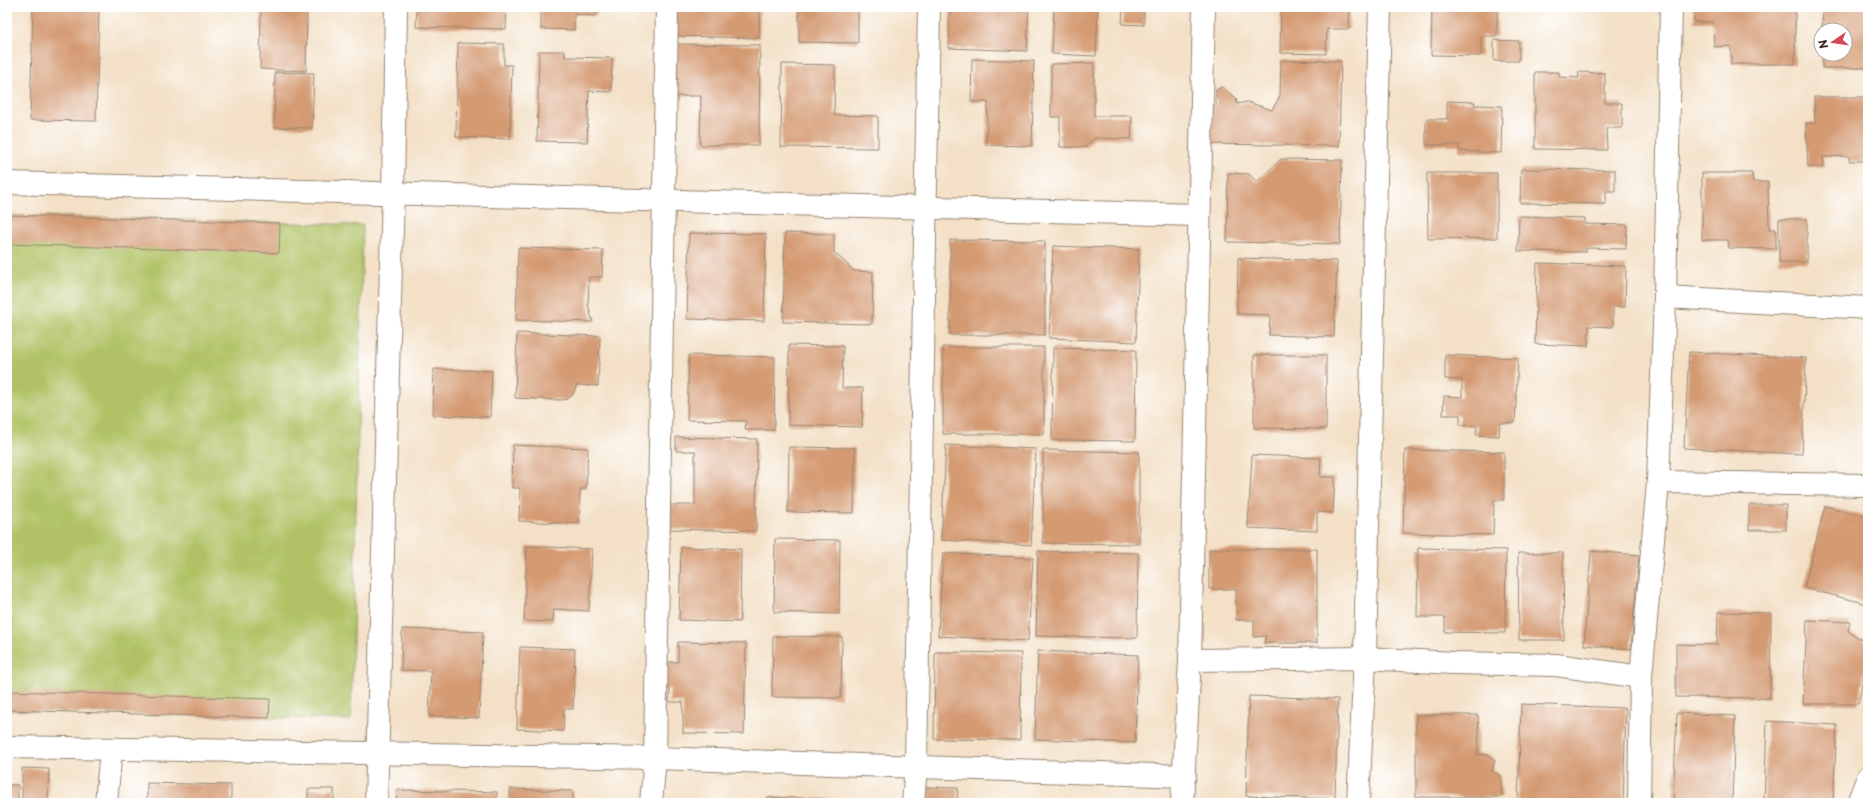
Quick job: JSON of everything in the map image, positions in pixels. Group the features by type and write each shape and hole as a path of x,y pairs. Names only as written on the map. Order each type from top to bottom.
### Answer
{"street":[{"path":"376,803 393,193 396,7"},
{"path":"651,803 655,758 667,7"},
{"path":"913,803 916,766 927,209 929,7"},
{"path":"1182,803 1185,776 1190,660 1198,215 1204,7"},
{"path":"1358,803 1364,658 1380,7"},
{"path":"1639,803 1641,676 1658,482 1665,297 1671,7"},
{"path":"7,183 665,200 927,209 1198,215"},
{"path":"1665,297 1868,308"},
{"path":"1658,482 1868,485"},
{"path":"1190,660 1364,658 1453,663 1556,666 1641,676"},
{"path":"7,747 377,755 655,758 1185,776"},
{"path":"106,803 111,750"},
{"path":"1858,803 1868,777"}],"green space":[{"path":"7,215 363,225 351,720 7,710"}],"building":[{"path":"33,7 99,7 96,121 30,120"},
{"path":"261,7 307,7 306,71 260,69"},
{"path":"417,7 507,7 506,29 416,27"},
{"path":"541,7 590,7 598,13 595,16 574,14 574,30 541,29"},
{"path":"674,7 760,7 759,38 674,36"},
{"path":"799,7 858,7 858,43 799,42"},
{"path":"950,7 1029,7 1027,51 949,48"},
{"path":"1054,7 1098,7 1096,56 1052,54"},
{"path":"1123,7 1144,7 1144,25 1122,24"},
{"path":"1281,7 1350,7 1349,29 1327,29 1326,54 1280,53"},
{"path":"1432,7 1497,7 1497,36 1481,36 1481,56 1431,55"},
{"path":"1694,7 1795,7 1795,64 1731,64 1731,46 1714,47 1713,22 1694,22"},
{"path":"1823,7 1868,7 1868,68 1822,68 1822,62 1853,62 1853,22 1822,22"},
{"path":"1494,40 1519,41 1519,61 1494,61"},
{"path":"458,43 504,44 504,65 512,65 510,139 456,137"},
{"path":"674,44 760,45 759,145 700,145 701,96 673,96"},
{"path":"539,51 565,51 565,57 612,58 611,92 589,91 587,142 537,141"},
{"path":"972,59 1034,61 1032,146 986,145 988,102 971,102"},
{"path":"1281,60 1341,61 1339,146 1209,144 1210,106 1216,106 1216,90 1222,87 1236,98 1237,104 1247,102 1272,110 1280,96"},
{"path":"1094,63 1094,116 1132,116 1131,139 1094,138 1086,147 1060,147 1060,117 1051,117 1051,64"},
{"path":"782,64 835,65 834,115 878,116 878,148 781,147"},
{"path":"275,72 314,73 312,128 274,127"},
{"path":"1535,72 1559,72 1559,77 1579,78 1578,72 1605,73 1605,103 1622,103 1622,128 1606,128 1607,150 1535,149"},
{"path":"1814,97 1865,97 1866,161 1849,161 1849,156 1823,157 1824,167 1808,167 1806,123 1815,123"},
{"path":"1447,101 1475,102 1474,105 1502,106 1501,153 1459,151 1459,145 1426,145 1426,119 1447,119"},
{"path":"1281,159 1342,160 1340,244 1227,242 1228,173 1249,174 1257,182"},
{"path":"1521,169 1615,170 1615,191 1606,191 1606,204 1520,203"},
{"path":"1427,173 1497,173 1497,238 1428,239"},
{"path":"1702,173 1752,173 1753,182 1768,182 1769,229 1776,229 1776,249 1729,248 1728,240 1702,240"},
{"path":"7,215 280,223 279,253 7,244"},
{"path":"1519,216 1585,218 1585,224 1627,225 1626,249 1586,248 1586,252 1518,251"},
{"path":"1779,219 1807,219 1807,262 1779,262"},
{"path":"689,233 766,234 764,321 687,319"},
{"path":"785,233 834,234 834,252 854,271 873,272 872,324 783,322"},
{"path":"950,240 1045,241 1045,335 950,335"},
{"path":"1053,246 1139,249 1136,342 1049,338"},
{"path":"518,248 603,250 602,277 589,277 588,305 593,322 516,320"},
{"path":"1238,258 1337,261 1334,337 1269,335 1270,315 1237,314"},
{"path":"1537,263 1626,266 1625,307 1613,307 1613,327 1589,326 1588,346 1535,344"},
{"path":"517,333 600,336 598,386 577,385 572,396 561,400 515,398"},
{"path":"789,345 843,346 842,388 863,388 862,427 788,425"},
{"path":"943,347 1044,347 1044,434 943,434"},
{"path":"1053,348 1136,350 1135,441 1052,440"},
{"path":"1689,352 1806,358 1802,454 1684,448"},
{"path":"689,355 775,357 774,430 745,430 746,421 687,420"},
{"path":"1254,355 1326,355 1326,429 1254,428"},
{"path":"1445,355 1518,358 1515,423 1500,423 1499,436 1476,435 1477,426 1460,425 1460,415 1443,415 1444,396 1462,397 1462,380 1445,379"},
{"path":"434,369 492,371 490,417 433,415"},
{"path":"676,437 757,439 756,531 668,529 668,505 695,505 695,451 676,451"},
{"path":"513,445 588,448 586,489 580,489 579,524 519,521 520,488 512,488"},
{"path":"946,445 1036,449 1031,545 941,540"},
{"path":"789,447 855,448 854,513 788,512"},
{"path":"1043,450 1139,452 1139,544 1043,543"},
{"path":"1405,450 1504,452 1504,500 1494,500 1493,535 1403,533"},
{"path":"1252,455 1321,458 1320,477 1335,477 1333,513 1317,512 1317,531 1248,528"},
{"path":"1749,505 1786,505 1786,530 1749,530"},
{"path":"1825,506 1868,517 1868,604 1804,588"},
{"path":"775,539 840,540 839,614 774,612"},
{"path":"527,546 592,549 589,611 554,609 553,622 524,621"},
{"path":"681,547 741,549 740,622 679,620"},
{"path":"1418,548 1506,550 1505,633 1445,632 1445,617 1417,617"},
{"path":"1209,549 1317,549 1317,643 1264,643 1266,636 1254,637 1254,620 1236,620 1236,589 1209,589"},
{"path":"1038,551 1138,553 1137,638 1036,636"},
{"path":"1591,551 1639,555 1631,649 1584,645"},
{"path":"943,553 1033,558 1028,641 938,636"},
{"path":"1518,553 1563,553 1564,640 1519,640"},
{"path":"1718,612 1771,613 1770,698 1676,697 1676,644 1717,645"},
{"path":"1807,620 1850,622 1848,631 1868,644 1868,655 1858,704 1803,704"},
{"path":"402,629 483,632 479,718 429,716 431,671 401,670"},
{"path":"773,636 842,637 841,698 772,697"},
{"path":"678,642 746,643 744,734 683,733 683,702 669,702 670,689 663,689 663,662 678,662"},
{"path":"520,647 575,649 573,709 564,709 563,731 517,729"},
{"path":"1038,651 1138,655 1135,743 1035,739"},
{"path":"935,652 1021,653 1020,740 934,739"},
{"path":"7,691 270,699 269,718 7,710"},
{"path":"1249,696 1338,699 1335,799 1246,796"},
{"path":"1521,704 1626,708 1623,803 1518,803"},
{"path":"1677,713 1735,716 1732,803 1673,803"},
{"path":"1416,715 1478,715 1479,736 1477,754 1489,755 1495,760 1492,771 1500,775 1502,797 1416,797"},
{"path":"1767,721 1837,725 1833,803 1764,803"},
{"path":"22,768 49,769 48,803 22,803"},
{"path":"147,783 231,785 231,803 147,803"},
{"path":"7,785 18,785 18,803 7,803"},
{"path":"925,787 958,788 957,803 924,803"},
{"path":"308,789 334,789 334,803 308,803"},
{"path":"510,789 573,791 573,803 510,803"},
{"path":"397,790 497,792 497,803 396,803"},
{"path":"768,797 828,799 828,803 768,803"}]}
